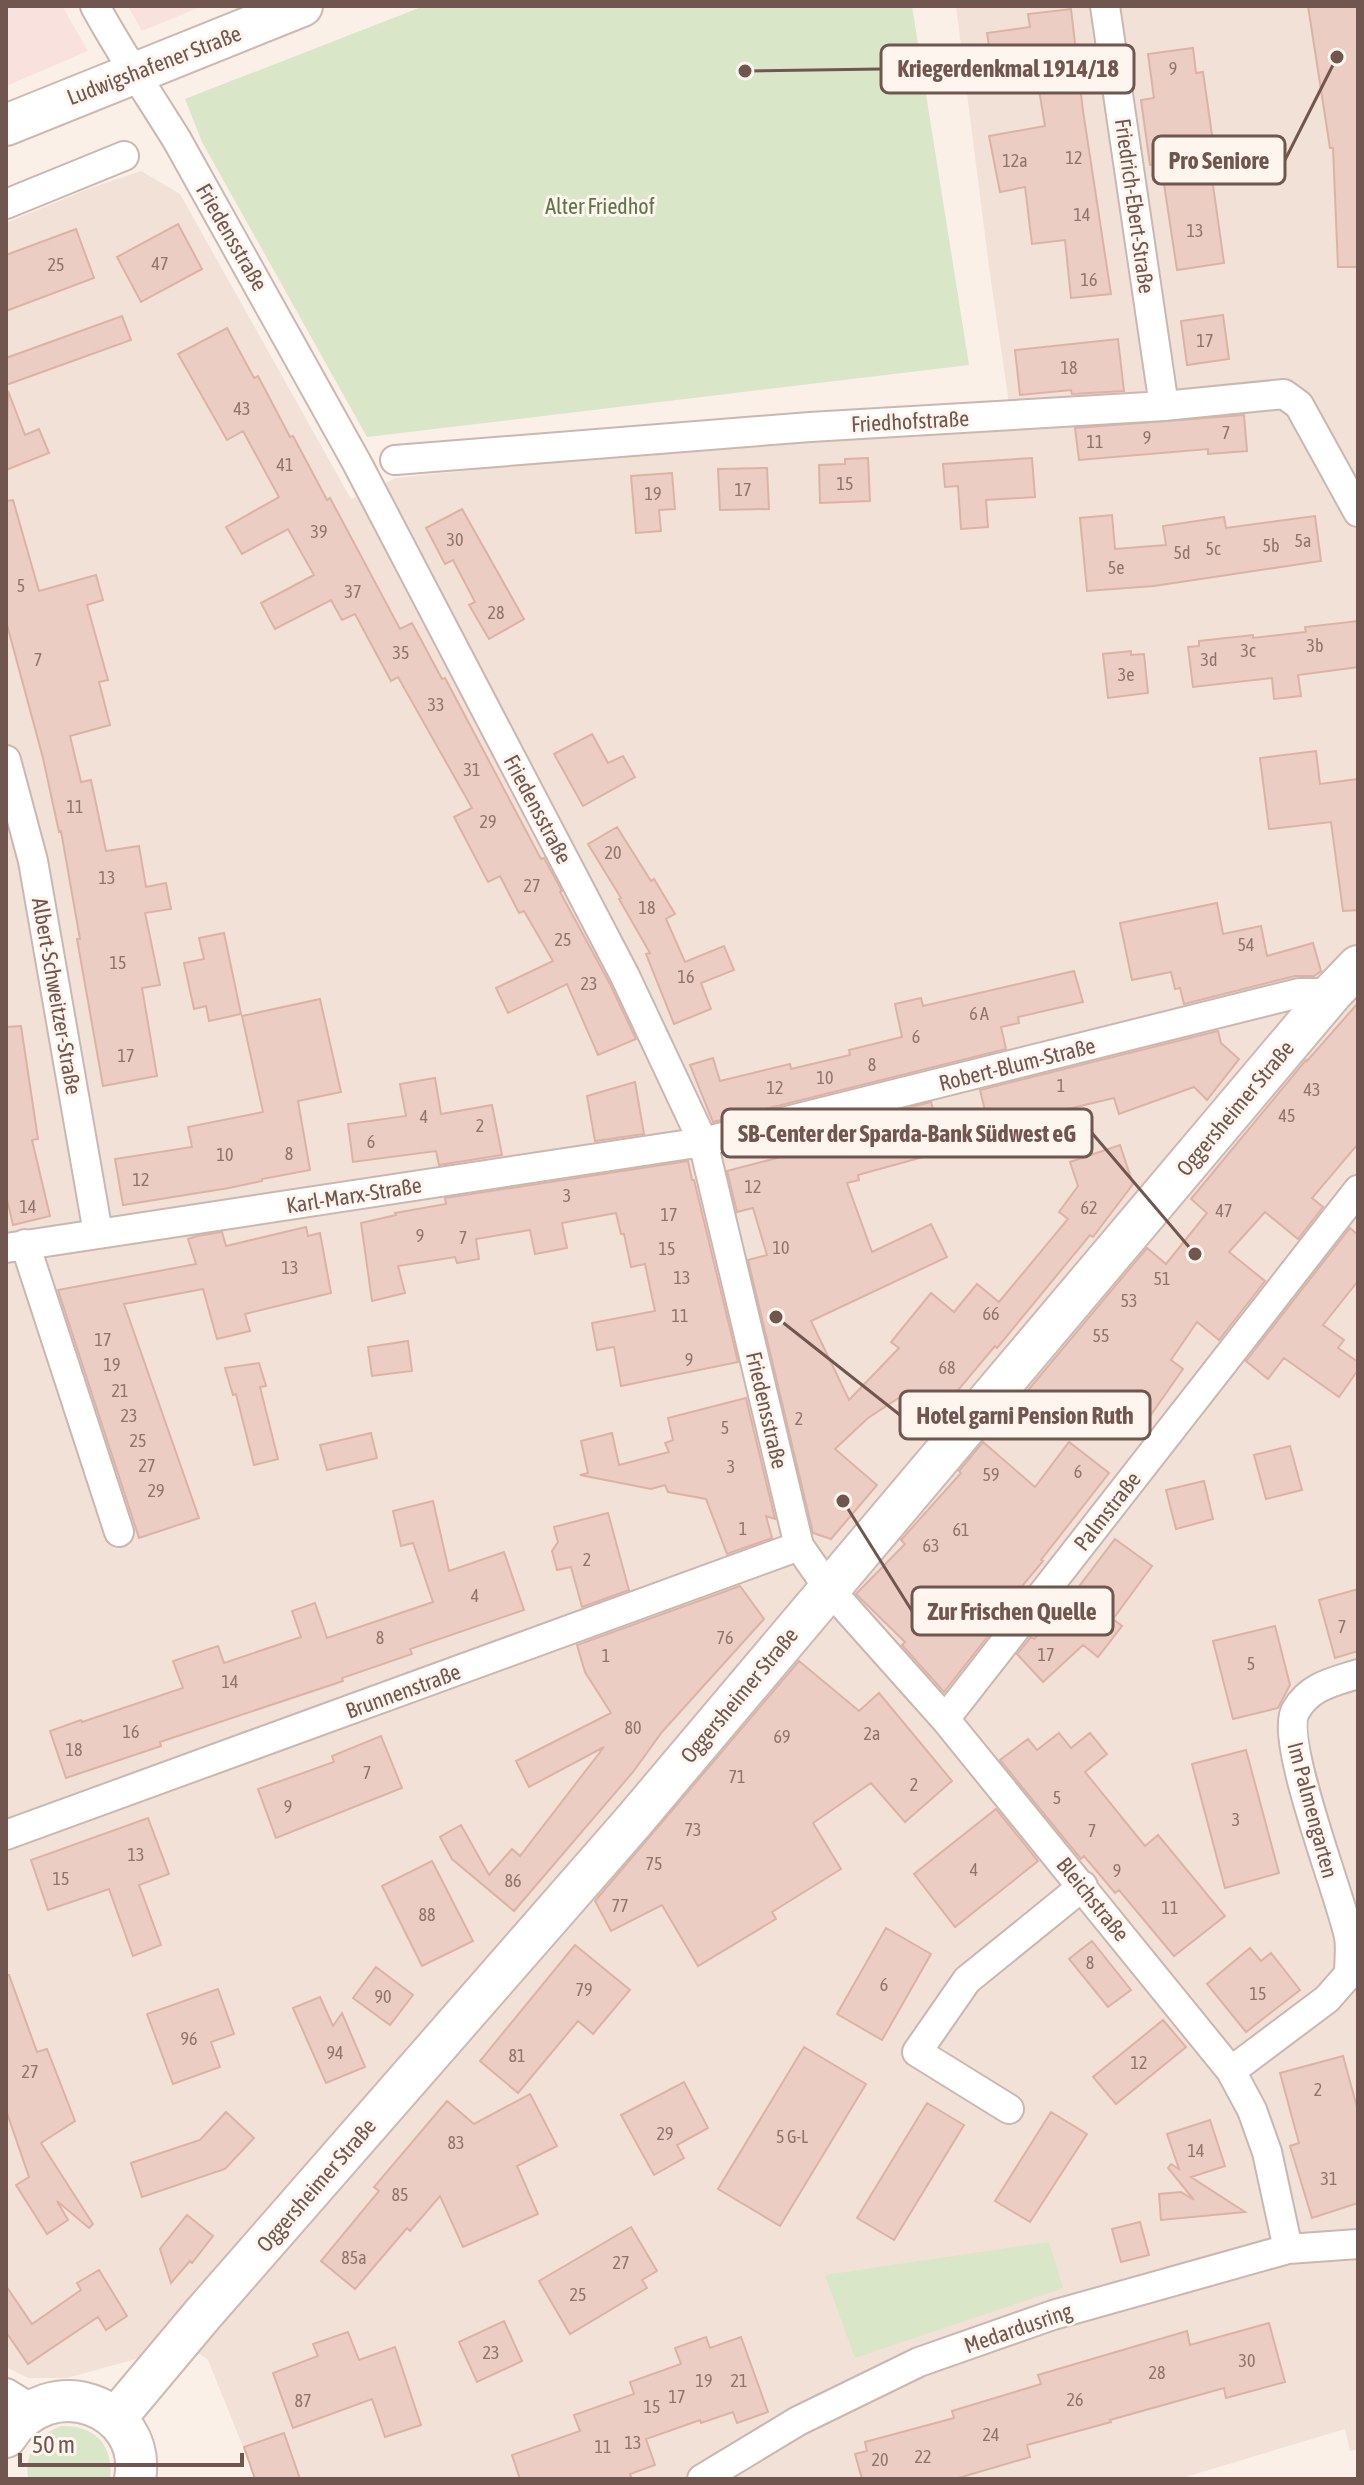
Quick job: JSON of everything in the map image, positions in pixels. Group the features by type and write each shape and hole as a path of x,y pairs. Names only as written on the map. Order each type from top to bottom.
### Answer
{"street":[{"name":"Friedensstraße","path":"95,6 249,267 371,490 625,976 703,1142 799,1546 829,1589"},
{"name":"Ludwigshafener Straße","path":"6,125 143,87 302,6"},
{"name":"Friedrich-Ebert-Straße","path":"1105,6 1164,406"},
{"path":"6,204 124,156"},
{"name":"Friedhofstraße","path":"395,460 810,427 1164,406 1284,394 1299,405 1358,512"},
{"name":"Albert-Schweitzer-Straße","path":"6,760 33,861 98,1233"},
{"name":"Robert-Blum-Straße","path":"703,1142 1345,980"},
{"name":"Oggersheimer Straße","path":"115,2419 632,1823 1345,980"},
{"name":"Karl-Marx-Straße","path":"15,1246 703,1142"},
{"name":"Palmstraße","path":"945,1719 1358,1190"},
{"path":"15,1246 119,1532"},
{"name":"Brunnenstraße","path":"6,1835 799,1546"},
{"name":"Bleichstraße","path":"829,1589 945,1719 1231,2071 1252,2110 1267,2152 1288,2249"},
{"name":"Im Palmengarten","path":"1231,2071 1327,1999 1349,1974 1349,1937 1291,1739 1294,1712 1316,1687 1358,1674"},
{"path":"1009,2109 917,2052 967,1980 1083,1886"},
{"name":"Medardusring","path":"702,2479 798,2421 919,2362 1053,2315 1288,2249 1358,2244"},
{"path":"15,2413 53,2401 75,2400 96,2407 115,2419 127,2435 134,2454 135,2479"}],"shaded area":[{"path":"6,6 62,6 88,51 6,86"},
{"path":"128,6 203,6 142,31"},
{"path":"956,6 1358,6 1358,2449 1350,2451 1345,2429 1179,2479 256,2479 208,2360 166,2329 136,2359 67,2378 28,2378 6,2367 6,223 141,171 180,194 351,499 396,478 558,461 1012,424"}],"green space":[{"name":"Alter Friedhof","path":"424,6 912,6 969,365 367,437 202,142 185,99"},
{"path":"1049,2242 1063,2288 855,2358 825,2275"},
{"path":"61,2426 84,2429 100,2439 109,2456 110,2479 28,2479 28,2461 34,2446"}],"building":[{"path":"1308,6 1358,6 1358,267 1338,267 1333,148 1330,148"},
{"path":"1071,9 1111,294 1071,298 1065,240 1032,244 1025,187 1000,192 989,136 1045,126 1033,53 991,59 987,33 1030,27 1028,14"},
{"path":"1193,48 1196,73 1203,72 1215,156 1209,157 1224,263 1177,270 1161,164 1150,165 1141,100 1154,98 1148,54"},
{"path":"178,224 202,269 141,302 117,257"},
{"path":"76,229 94,278 6,311 6,255"},
{"path":"1223,315 1229,359 1187,365 1181,321"},
{"path":"122,316 131,340 6,385 6,358"},
{"path":"227,328 254,378 258,376 290,437 293,436 327,500 330,498 400,629 412,623 442,679 445,678 541,859 544,858 562,891 636,1039 598,1055 567,984 508,1013 496,988 553,961 524,911 519,913 500,876 488,882 454,817 472,808 398,677 391,681 355,614 342,620 331,600 275,629 261,603 314,575 288,529 242,554 226,527 279,497 243,431 227,440 178,354"},
{"path":"1118,339 1124,391 1072,394 1071,390 1020,395 1015,350"},
{"path":"8,391 25,435 39,429 49,453 6,470"},
{"path":"1244,415 1247,451 1208,454 1208,449 1079,460 1075,428"},
{"path":"868,458 870,501 820,503 819,465 845,464 845,459"},
{"path":"1032,458 1035,497 986,500 988,527 961,529 958,486 945,487 943,464"},
{"path":"767,468 769,509 720,510 718,469"},
{"path":"672,473 675,509 659,510 661,531 636,533 631,476"},
{"path":"13,500 39,591 96,575 103,600 87,605 108,680 99,682 110,725 70,736 81,782 91,780 106,851 139,846 146,887 166,883 171,909 145,913 160,985 142,988 157,1076 103,1086 61,831 6,621 6,501"},
{"path":"462,509 524,619 489,639 469,605 475,602 453,560 445,564 426,528"},
{"path":"1112,515 1115,549 1166,545 1163,526 1224,517 1226,528 1315,516 1321,561 1154,586 1087,591 1080,518"},
{"path":"1358,621 1358,667 1298,675 1301,696 1274,699 1272,678 1193,687 1188,647 1199,646 1199,641 1306,632 1305,627"},
{"path":"1131,651 1131,655 1144,654 1148,693 1108,698 1103,654"},
{"path":"592,734 608,763 623,756 635,777 583,806 554,754"},
{"path":"1316,751 1320,784 1358,779 1358,910 1343,911 1331,822 1269,829 1260,758"},
{"path":"617,827 675,914 666,919 685,962 724,946 734,970 701,983 711,1009 674,1024 646,954 650,953 588,844"},
{"path":"1217,903 1223,934 1261,926 1267,956 1313,943 1321,971 1314,976 1295,976 1184,1004 1180,988 1175,989 1171,972 1132,980 1120,923"},
{"path":"224,933 241,1014 209,1021 206,1006 194,1009 184,963 204,959 199,938"},
{"path":"1074,971 1083,1002 1018,1017 1019,1023 1001,1027 1006,1049 713,1122 690,1065 713,1058 720,1081 790,1064 791,1069 850,1055 849,1050 902,1037 895,1004 921,998 923,1006"},
{"path":"320,999 341,1092 298,1101 310,1170 229,1188 123,1205 115,1159 192,1147 188,1127 263,1112 242,1016"},
{"path":"1358,1003 1358,1144 1312,1198 1323,1207 1298,1239 1265,1212 1229,1252 1265,1281 1219,1340 1197,1322 1171,1360 1183,1369 1143,1426 1106,1400 1074,1437 1024,1395 1147,1248 1166,1264 1207,1213 1191,1199 1306,1060"},
{"path":"21,1026 38,1139 32,1140 50,1216 13,1225 6,1195 6,1027"},
{"path":"1218,1031 1221,1043 1239,1059 1207,1100 1194,1087 1119,1114 1114,1098 1017,1121 1018,1125 990,1131 980,1090"},
{"path":"435,1078 441,1114 492,1105 502,1155 439,1165 436,1151 353,1162 348,1124 406,1116 400,1084"},
{"path":"635,1082 644,1134 595,1141 587,1096"},
{"path":"931,1102 939,1130 917,1136 923,1157 858,1175 859,1180 847,1183 872,1252 931,1224 947,1257 811,1321 849,1400 899,1348 891,1342 931,1293 954,1312 977,1284 999,1302 1068,1219 1059,1212 1078,1186 1070,1162 1120,1145 1133,1184 1093,1237 1090,1235 928,1426 900,1397 868,1418 835,1449 877,1485 831,1539 813,1533 748,1260 767,1255 753,1208 737,1212 727,1171 792,1154 788,1138"},
{"path":"688,1161 738,1362 621,1386 614,1347 597,1350 592,1323 655,1311 645,1264 631,1267 616,1213 562,1223 567,1248 535,1254 530,1230 476,1239 479,1259 457,1263 455,1257 398,1266 405,1293 372,1301 361,1223 446,1204 445,1198"},
{"path":"306,1227 308,1236 320,1233 331,1293 245,1314 250,1331 217,1339 203,1289 124,1304 199,1518 139,1538 58,1290 196,1264 188,1239 197,1236 222,1232 226,1246"},
{"path":"1350,1228 1358,1235 1358,1281 1323,1325 1344,1340 1338,1348 1358,1362 1358,1370 1339,1397 1284,1358 1268,1379 1246,1361"},
{"path":"408,1341 412,1371 372,1376 368,1347"},
{"path":"259,1363 266,1386 260,1387 278,1459 254,1465 236,1394 233,1395 225,1368"},
{"path":"746,1398 775,1519 766,1516 772,1538 727,1554 706,1499 668,1492 665,1485 651,1489 580,1475 588,1473 581,1441 612,1433 619,1465 669,1452 665,1443 673,1440 668,1418"},
{"path":"371,1433 377,1458 327,1470 320,1445"},
{"path":"983,1442 1035,1487 1069,1442 1109,1473 999,1614 1003,1617 944,1692 902,1645 905,1642 856,1594 905,1544 901,1540 961,1473 959,1471"},
{"path":"1290,1446 1302,1490 1266,1499 1254,1455"},
{"path":"1204,1481 1213,1519 1176,1529 1166,1490"},
{"path":"433,1501 449,1571 504,1552 524,1610 410,1649 412,1654 342,1678 343,1681 160,1742 161,1746 66,1778 50,1731 183,1688 173,1661 218,1646 224,1663 301,1637 292,1611 315,1603 327,1638 433,1602 413,1543 401,1546 393,1511"},
{"path":"608,1513 629,1590 582,1607 571,1567 557,1570 552,1551 558,1542 554,1527"},
{"path":"1115,1539 1152,1566 1113,1619 1122,1626 1098,1657 1083,1645 1043,1682 1017,1654 1031,1637 1034,1639 1052,1622"},
{"path":"740,1586 764,1619 662,1732 633,1772 514,1911 452,1859 440,1837 461,1825 489,1875 512,1849 520,1856 604,1747 529,1787 516,1761 611,1713 585,1672 577,1645"},
{"path":"1358,1589 1358,1651 1335,1658 1319,1600"},
{"path":"1275,1626 1290,1685 1278,1708 1233,1719 1213,1641"},
{"path":"799,1661 859,1711 879,1693 952,1781 905,1822 871,1783 813,1823 841,1869 772,1912 776,1919 698,1966 662,1905 611,1931 595,1901"},
{"path":"1059,1733 1071,1748 1090,1733 1107,1754 1085,1772 1145,1846 1158,1835 1225,1916 1174,1956 1119,1890 1115,1893 1084,1856 1081,1859 1000,1760 1028,1739 1037,1750"},
{"path":"381,1736 402,1788 276,1838 258,1789 334,1762 332,1756"},
{"path":"1246,1750 1279,1873 1225,1888 1192,1764"},
{"path":"996,1809 1038,1861 955,1927 914,1874"},
{"path":"148,1818 169,1874 139,1885 161,1945 133,1956 109,1889 48,1910 31,1860"},
{"path":"432,1861 473,1941 422,1966 382,1886"},
{"path":"886,1928 931,1954 882,2040 837,2014"},
{"path":"1092,1941 1131,1990 1108,2007 1069,1959"},
{"path":"575,1945 630,1990 593,2034 578,2021 518,2093 480,2061"},
{"path":"1250,1948 1261,1961 1271,1953 1300,1990 1246,2032 1207,1984"},
{"path":"376,1967 413,1995 390,2025 353,1998"},
{"path":"6,1975 9,1975 37,2052 47,2049 75,2121 41,2143 93,2224 89,2228 57,2201 68,2220 47,2234 16,2185 29,2177 6,2110"},
{"path":"218,1989 234,2034 211,2042 220,2067 173,2084 147,2014"},
{"path":"320,1997 333,2026 342,2013 365,2067 326,2083 293,2008"},
{"path":"1163,2020 1186,2047 1116,2104 1093,2077"},
{"path":"804,2047 866,2084 780,2226 718,2189"},
{"path":"1343,2056 1358,2111 1358,2203 1312,2218 1290,2146 1299,2143 1280,2073"},
{"path":"684,2082 708,2128 677,2145 684,2158 654,2175 621,2115"},
{"path":"530,2094 557,2146 517,2166 538,2214 463,2247 440,2196 410,2231 407,2228 355,2289 321,2261 379,2191 374,2187 447,2101 474,2124"},
{"path":"927,2103 964,2125 894,2240 857,2218"},
{"path":"226,2112 254,2138 225,2169 142,2197 131,2163 200,2140"},
{"path":"1051,2112 1087,2134 1030,2222 995,2201"},
{"path":"1210,2120 1225,2166 1191,2177 1245,2212 1161,2220 1159,2194 1181,2192 1194,2200 1168,2168 1171,2164 1179,2169 1167,2134"},
{"path":"187,2215 213,2236 171,2283 160,2249"},
{"path":"1140,2222 1149,2255 1121,2262 1112,2229"},
{"path":"631,2227 657,2271 642,2280 647,2288 570,2334 539,2281"},
{"path":"99,2270 127,2316 106,2330 98,2317 28,2364 6,2332 6,2286 32,2324 81,2290 77,2283"},
{"path":"504,2321 522,2361 477,2382 459,2342"},
{"path":"1269,2323 1285,2382 1226,2398 1224,2388 1110,2420 1027,2445 1030,2457 955,2479 862,2479 855,2454 867,2451 865,2442 954,2418 952,2411 1041,2384 1038,2375 1187,2331 1190,2345"},
{"path":"348,2332 359,2360 395,2347 421,2425 385,2437 372,2399 293,2428 273,2373 318,2356 313,2344"},
{"path":"706,2337 710,2348 741,2337 768,2412 737,2423 733,2412 646,2439 655,2465 630,2474 632,2479 520,2479 512,2455 580,2431 574,2415 634,2394 630,2382 681,2364 675,2348"},
{"path":"284,2433 300,2479 255,2479 244,2447"}],"place":[{"name":"Pro Seniore","path":"1337,57"},
{"name":"Kriegerdenkmal 1914/18","path":"745,71"},
{"name":"SB-Center der Sparda-Bank Südwest eG","path":"1195,1254"},
{"name":"Hotel garni Pension Ruth","path":"776,1317"},
{"name":"Zur Frischen Quelle","path":"843,1501"}]}
